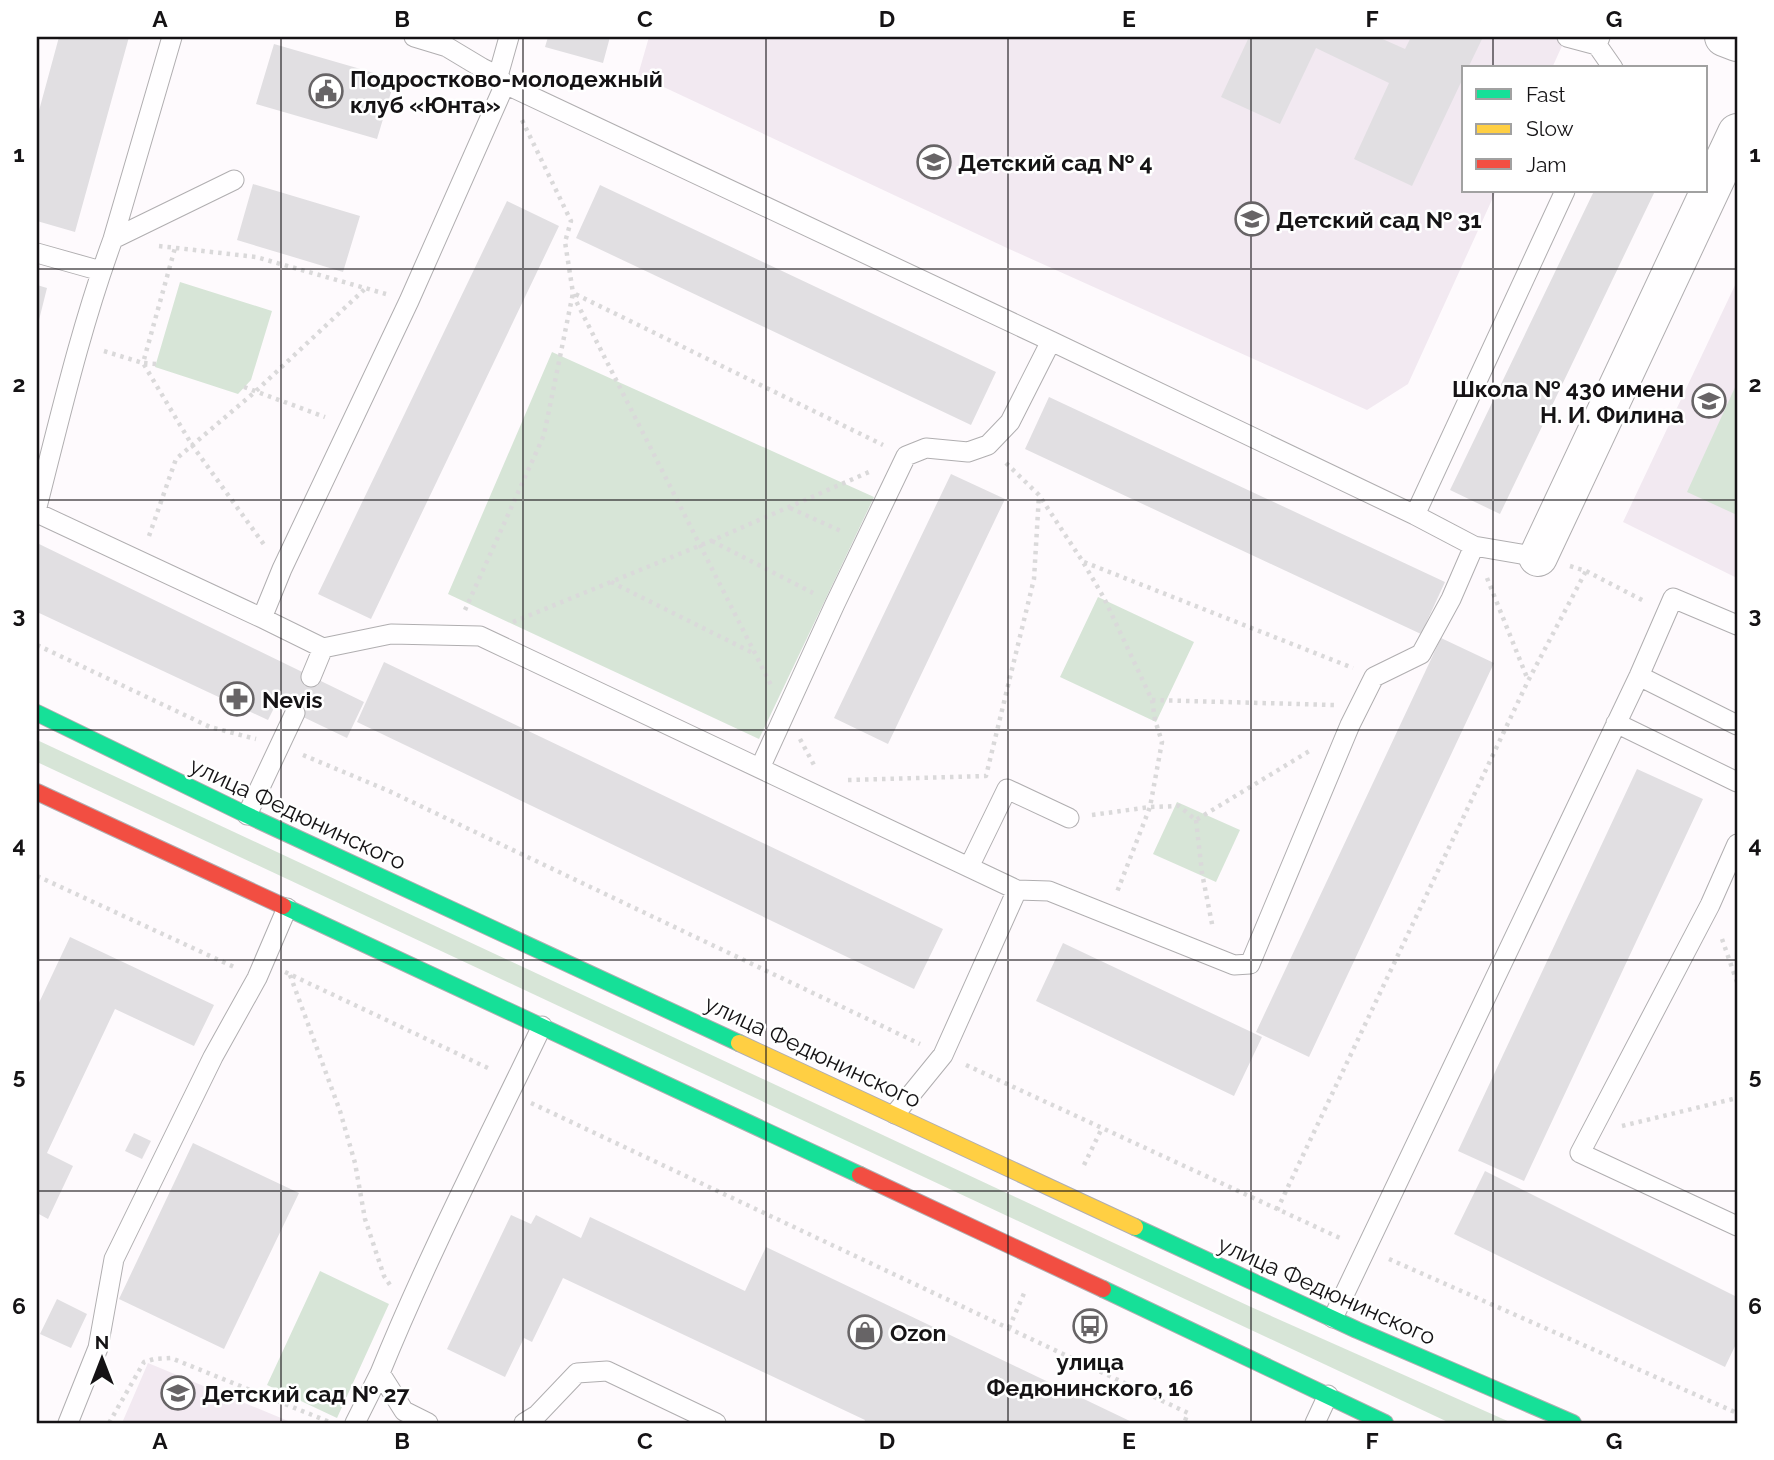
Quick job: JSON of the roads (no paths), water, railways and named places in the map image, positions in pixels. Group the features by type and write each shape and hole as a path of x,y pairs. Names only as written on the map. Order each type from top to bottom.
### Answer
{"main road":[{"name":"улица Федюнинского","path":"37,713 247,815 1333,1318 1573,1423"},
{"path":"37,792 542,1026 1385,1423"}],"street":[{"path":"1724,37 1737,42"},
{"path":"1538,557 1737,134"}],"lane":[{"path":"37,507 79,344 172,37"},
{"path":"414,37 447,47 502,80 1415,515 1474,546 1538,557"},
{"path":"262,618 282,569 409,302 502,80 509,37"},
{"path":"1567,37 1598,41 1611,66"},
{"path":"113,239 234,180"},
{"path":"1415,515 1566,192"},
{"path":"37,253 101,271"},
{"path":"760,768 905,456 926,448 968,452 988,445 1010,422 1051,341"},
{"path":"37,513 323,648 391,635 480,636 760,768 820,788 1017,890 1049,891 1234,965 1250,964 1350,726 1374,677 1421,654 1451,599 1474,546"},
{"path":"1333,1318 1639,676 1673,598 1737,625"},
{"path":"311,677 323,648"},
{"path":"1639,676 1737,725"},
{"path":"247,815 295,713"},
{"path":"1616,723 1737,782"},
{"path":"969,867 1007,789 1069,818"},
{"path":"1737,844 1710,905 1580,1153 1737,1226"},
{"path":"895,1114 943,1055 1017,890"},
{"path":"68,1423 99,1348 114,1259 213,1057 257,978 287,908"},
{"path":"355,1423 380,1373 442,1230 542,1026"},
{"path":"524,1423 537,1415 577,1373 607,1371 716,1423"},
{"path":"380,1373 404,1411 428,1423"},
{"path":"1315,1423 1328,1395"}],"place":[{"name":"Подростково-молодежный клуб «Юнта»","path":"326,91"},
{"name":"Детский сад № 4","path":"934,162"},
{"name":"Детский сад № 31","path":"1252,219"},
{"name":"Школа № 430 имени Н. И. Филина","path":"1709,401"},
{"name":"Nevis","path":"237,699"},
{"name":"улица Федюнинского, 16","path":"1090,1326"},
{"name":"Ozon","path":"865,1332"},
{"name":"Детский сад № 27","path":"178,1393"}]}
